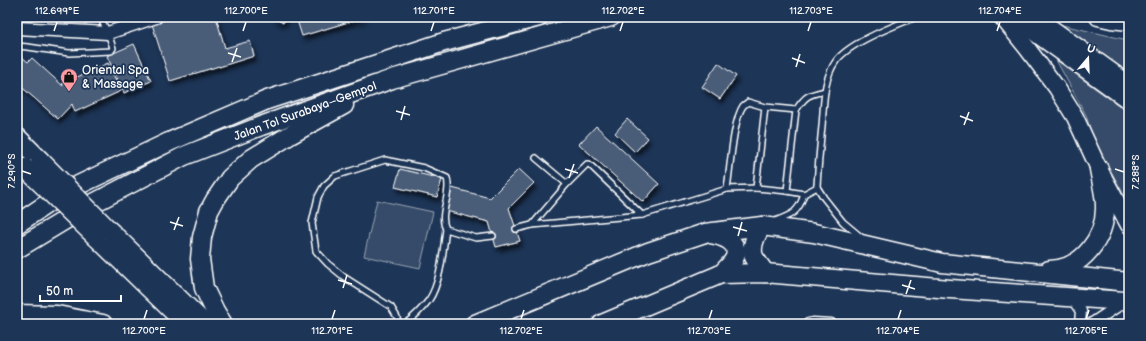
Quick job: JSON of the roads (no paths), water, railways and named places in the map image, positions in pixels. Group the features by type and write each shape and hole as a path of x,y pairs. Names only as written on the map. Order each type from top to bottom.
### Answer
{"highway":[{"name":"Jalan Tol Surabaya–Gempol","path":"17,224 66,191 169,142 267,100 444,42 539,17"},
{"name":"Jalan Tol Surabaya–Gempol","path":"17,249 90,205 184,156 261,126 392,79 611,17"},
{"path":"223,324 214,311 204,288 200,259 202,237 210,211 215,200 230,178 251,159 290,135 392,79"},
{"path":"17,137 27,162 103,235 205,324"},
{"path":"1021,271 1054,270 1072,264 1082,258 1092,247 1103,225 1105,206 1099,169"},
{"path":"17,214 66,191"},
{"path":"475,324 648,252 705,233 762,227 814,233 942,263 1129,282"},
{"path":"762,227 756,235 753,247 754,256 765,273"},
{"path":"705,233 721,236 733,243 736,252 735,258 722,274"},
{"path":"103,235 186,324"},
{"path":"602,324 722,274 765,273 950,289 1127,301"},
{"path":"17,314 57,315 103,324"}],"main road":[{"path":"1002,17 1057,88 1075,117 1099,169 1129,225"},
{"path":"1008,17 1024,25 1129,101"},
{"path":"1036,17 1129,84"},
{"path":"1098,17 1129,22"}],"street":[{"path":"17,28 108,33 136,20 156,17"},
{"path":"1071,297 1081,311 1080,324"},
{"path":"1091,324 1127,301"},
{"path":"808,324 831,324"}],"lane":[{"path":"17,46 69,53 112,51 113,48 108,33 100,17"},
{"path":"870,246 843,222 816,187 825,91 830,74 837,60 848,49 871,36 916,17"},
{"path":"787,191 796,110 801,102 809,95 825,91"},
{"path":"727,189 733,141 738,116 743,106 748,102 765,107 796,110"},
{"path":"756,188 765,107"},
{"path":"536,158 567,184"},
{"path":"398,324 397,317 390,307 344,277 328,264 316,251 312,223 318,197 324,186 335,176 385,160 424,168 447,178 449,185 443,218 443,224 446,229 438,278 430,299 419,312 405,324"},
{"path":"532,225 567,184 587,164 589,164 642,215"},
{"path":"516,229 532,225 642,215 727,189 756,188 804,194 816,187"},
{"path":"762,227 795,212 802,202 804,194"},
{"path":"446,229 476,238 493,236"}],"place":[{"name":"Oriental Spa & Massage","path":"69,92"}]}
